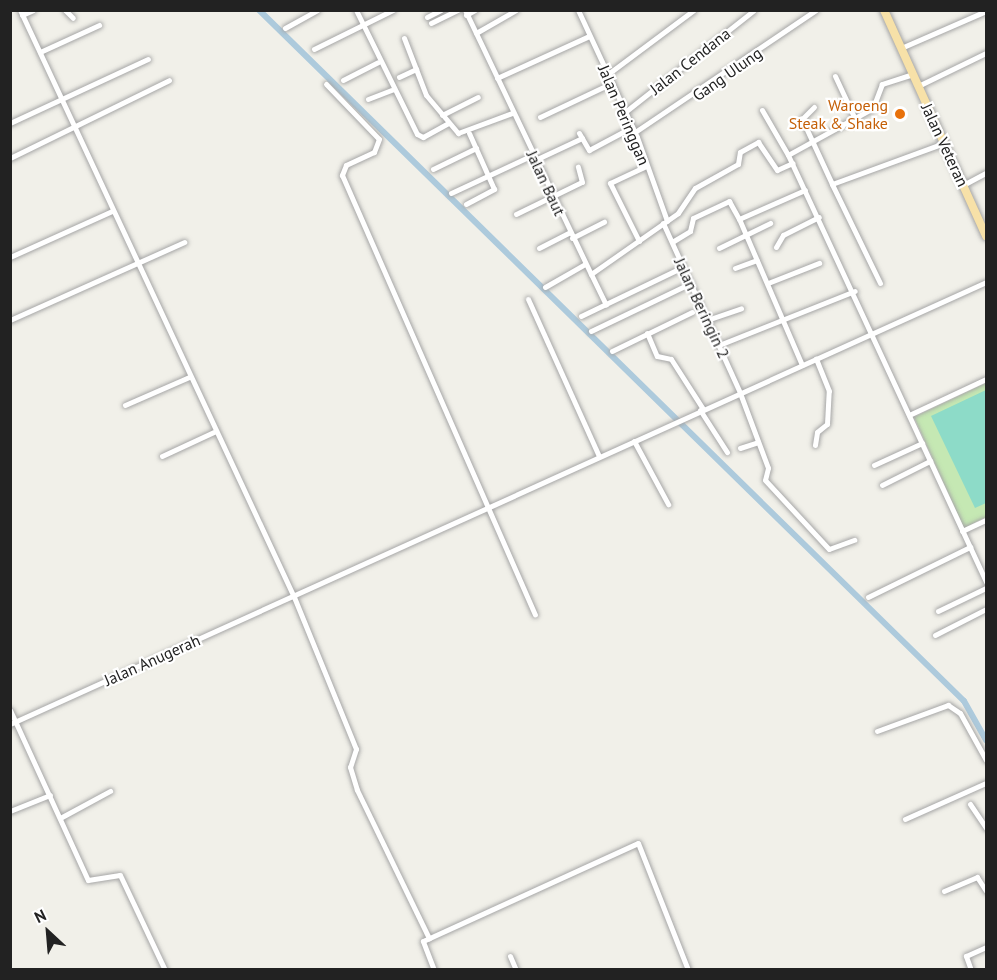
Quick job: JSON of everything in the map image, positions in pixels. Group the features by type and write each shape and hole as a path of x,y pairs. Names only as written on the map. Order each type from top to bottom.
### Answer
{"main road":[{"name":"Jalan Veteran","path":"884,10 987,236"}],"street":[{"path":"33,10 21,13 63,99 214,432 294,597 356,749 350,767 357,790 429,938"},
{"path":"65,10 73,18"},
{"path":"285,28 317,10"},
{"path":"356,10 391,90 420,136 448,123"},
{"path":"314,48 393,10"},
{"path":"427,17 441,10"},
{"path":"431,23 458,10"},
{"path":"465,13 475,10"},
{"path":"476,33 516,10"},
{"name":"Jalan Peringgan","path":"578,10 633,130 665,222"},
{"path":"608,74 694,10"},
{"name":"Jalan Cendana","path":"625,112 754,10"},
{"name":"Gang Ulung","path":"534,158 580,136 589,150 633,130 816,10"},
{"path":"901,48 987,11"},
{"name":"Jalan Baut","path":"465,13 606,305"},
{"path":"40,52 99,25"},
{"path":"497,78 589,36"},
{"path":"404,38 416,69 442,115 458,133 469,133 513,113"},
{"path":"918,86 987,53"},
{"path":"10,123 148,59"},
{"path":"343,80 378,62"},
{"path":"399,77 416,69"},
{"path":"788,155 873,108 882,84 913,74"},
{"path":"835,76 854,117"},
{"path":"10,158 169,80"},
{"path":"540,117 612,83"},
{"path":"326,84 379,139 374,152 346,165 342,175 535,615"},
{"path":"368,99 391,90"},
{"path":"442,115 478,98"},
{"path":"814,107 802,119 880,283"},
{"path":"762,110 793,163 855,291 909,415 987,582"},
{"path":"466,204 494,189 469,133"},
{"path":"591,274 665,222 695,188 738,164 740,152 758,142 777,170 793,163"},
{"path":"832,184 944,143"},
{"path":"433,169 476,148"},
{"path":"451,193 489,175 534,158"},
{"path":"639,241 610,183 646,166"},
{"path":"516,214 582,182 578,167"},
{"path":"963,185 987,173"},
{"path":"739,219 805,190"},
{"path":"672,242 690,231 693,218 731,201 802,366"},
{"path":"10,257 112,211"},
{"path":"776,247 783,235 819,217"},
{"path":"540,248 604,222"},
{"name":"Jalan Beringin 2","path":"665,222 740,393 768,468 765,480 829,549 854,540"},
{"path":"719,248 770,223"},
{"path":"10,320 184,242"},
{"path":"735,268 757,260"},
{"path":"768,284 819,263"},
{"path":"545,286 585,264"},
{"path":"581,316 683,267"},
{"name":"Jalan Anugerah","path":"13,723 294,597 673,424 688,415 987,282"},
{"path":"591,331 691,283"},
{"path":"719,345 855,291"},
{"path":"528,299 599,456"},
{"path":"708,320 741,308"},
{"path":"612,351 692,312"},
{"path":"647,333 657,356 671,359 727,452"},
{"path":"815,445 817,432 827,424 830,391 816,359"},
{"path":"126,405 189,377"},
{"path":"909,415 987,379"},
{"path":"162,456 214,432"},
{"path":"634,441 668,504"},
{"path":"740,448 758,442"},
{"path":"874,465 922,442"},
{"path":"882,485 930,461"},
{"path":"962,531 987,520"},
{"path":"868,597 970,547"},
{"path":"938,611 987,588"},
{"path":"935,635 987,609"},
{"path":"878,731 948,705 960,713 987,760"},
{"path":"10,710 13,723 50,795 89,881 120,875 165,969"},
{"path":"905,819 987,783"},
{"path":"60,818 110,791"},
{"path":"10,811 50,795"},
{"path":"970,804 987,828"},
{"path":"434,969 423,941 638,843 688,969"},
{"path":"944,891 978,877 987,891"},
{"path":"971,969 966,956 987,947"},
{"path":"510,956 516,969"}],"green space":[{"path":"986,383 986,517 964,528 914,417"},
{"path":"986,390 986,503 975,508 931,416"}],"waterway":[{"path":"259,10 964,701 986,740"}],"place":[{"name":"Waroeng Steak & Shake","path":"900,114"}]}
